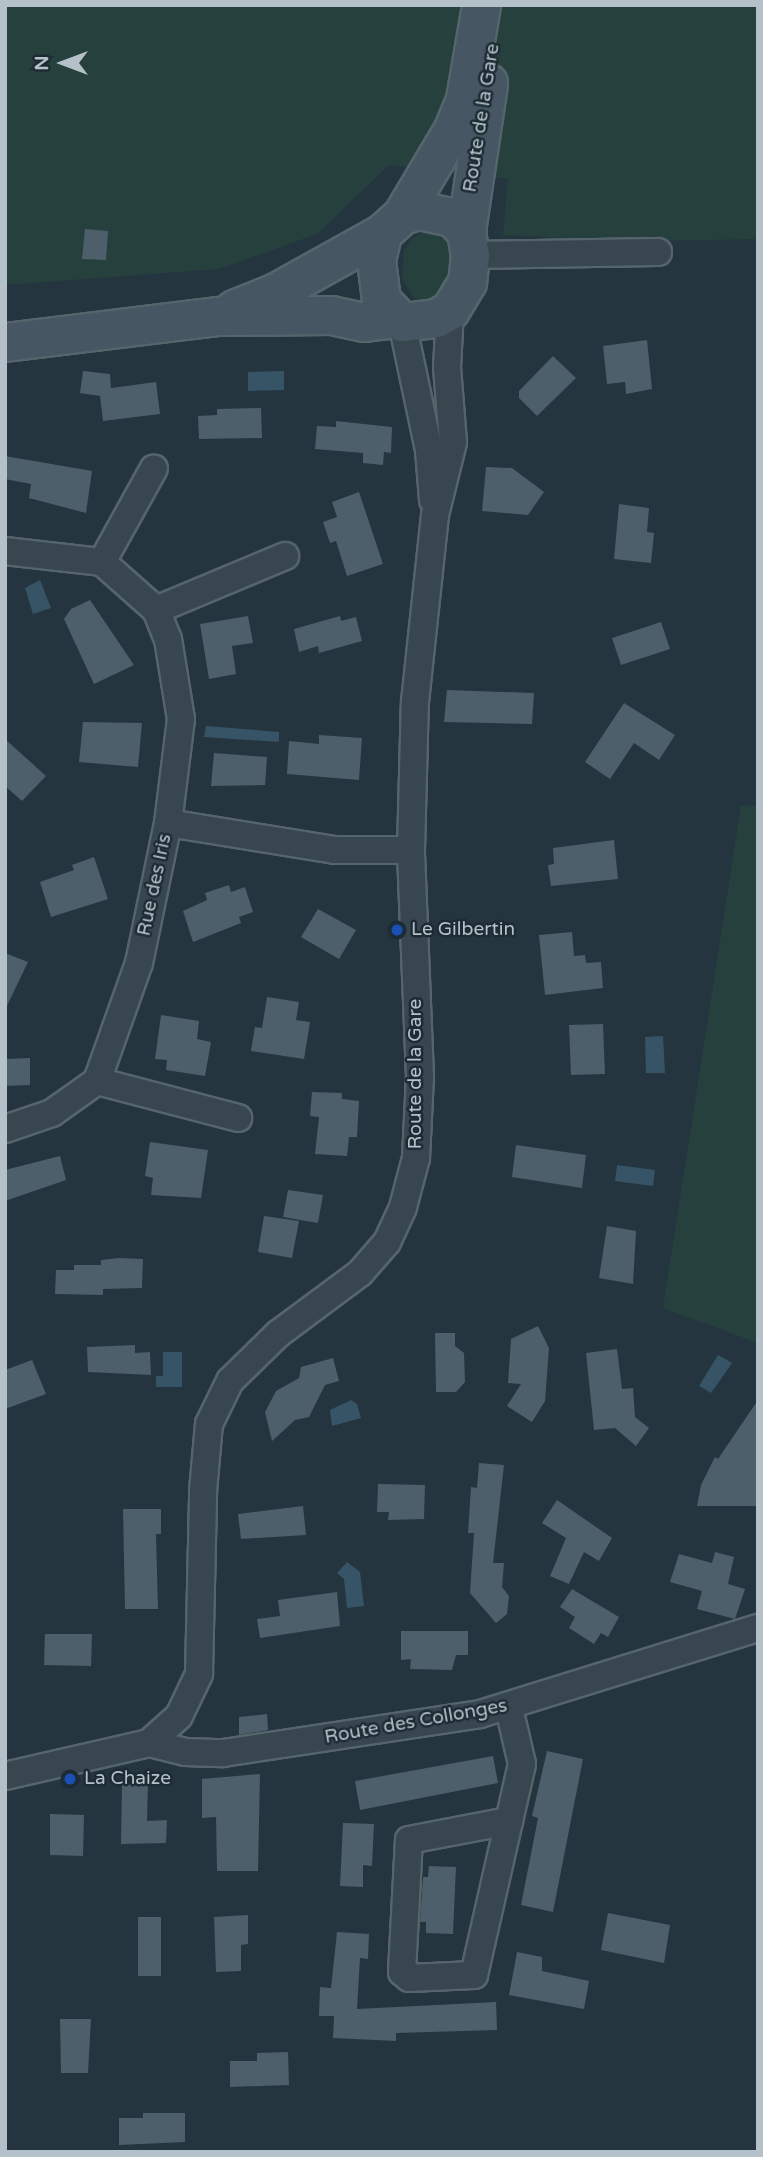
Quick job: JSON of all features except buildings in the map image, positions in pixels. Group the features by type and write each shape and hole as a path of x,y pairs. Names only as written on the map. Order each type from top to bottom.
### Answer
{"main road":[{"name":"Route de la Gare","path":"399,320 381,300 376,278 392,224 453,130 465,99 481,5"},
{"name":"Route de la Gare","path":"450,310 467,282 468,243 499,5"},
{"name":"Route de la Gare","path":"392,224 436,211 452,217 468,243"},
{"path":"218,316 276,292 392,224"},
{"path":"5,342 218,316 331,315 364,321 436,318 450,310"}],"street":[{"path":"468,243 659,252"},
{"name":"Route de la Gare","path":"149,1743 180,1716 199,1674 208,1438 230,1381 278,1334 360,1273 387,1242 403,1207 416,1158 420,1077 411,850 415,702 435,515 453,442 447,368 450,310"},
{"name":"Route de la Gare","path":"399,320 429,450 435,515"},
{"path":"102,562 154,468"},
{"path":"5,551 102,562 156,610 168,639 181,719 167,823"},
{"path":"156,610 285,556"},
{"name":"Rue des Iris","path":"97,1081 139,964 167,823 335,850 411,850"},
{"path":"5,1129 52,1113 97,1081 238,1118"},
{"name":"Route des Collonges","path":"149,1743 185,1752 223,1753 509,1707 758,1628"},
{"path":"509,1707 522,1764 474,1975 409,1978 402,1972 409,1840 509,1821"},
{"path":"5,1776 149,1743"}],"green space":[{"path":"5,5 758,5 758,239 654,241 503,235 508,179 389,165 317,234 219,269 5,285"},
{"path":"429,230 451,242 454,272 438,303 417,302 402,279 404,252 411,239"},
{"path":"758,805 758,1343 663,1308 741,806"}],"water":[{"path":"284,371 284,390 248,391 248,372"},
{"path":"40,580 51,608 33,614 25,588"},
{"path":"206,726 279,732 279,742 204,737"},
{"path":"663,1036 665,1073 646,1073 645,1037"},
{"path":"617,1165 655,1170 653,1186 615,1181"},
{"path":"163,1352 182,1352 182,1387 156,1387 156,1376 163,1376"},
{"path":"718,1355 732,1363 711,1393 699,1386"},
{"path":"351,1400 357,1404 361,1418 332,1426 330,1410"},
{"path":"347,1562 360,1572 364,1606 347,1608 344,1579 337,1573"}],"place":[{"name":"Le Gilbertin","path":"397,930"},
{"name":"La Chaize","path":"70,1779"}]}
